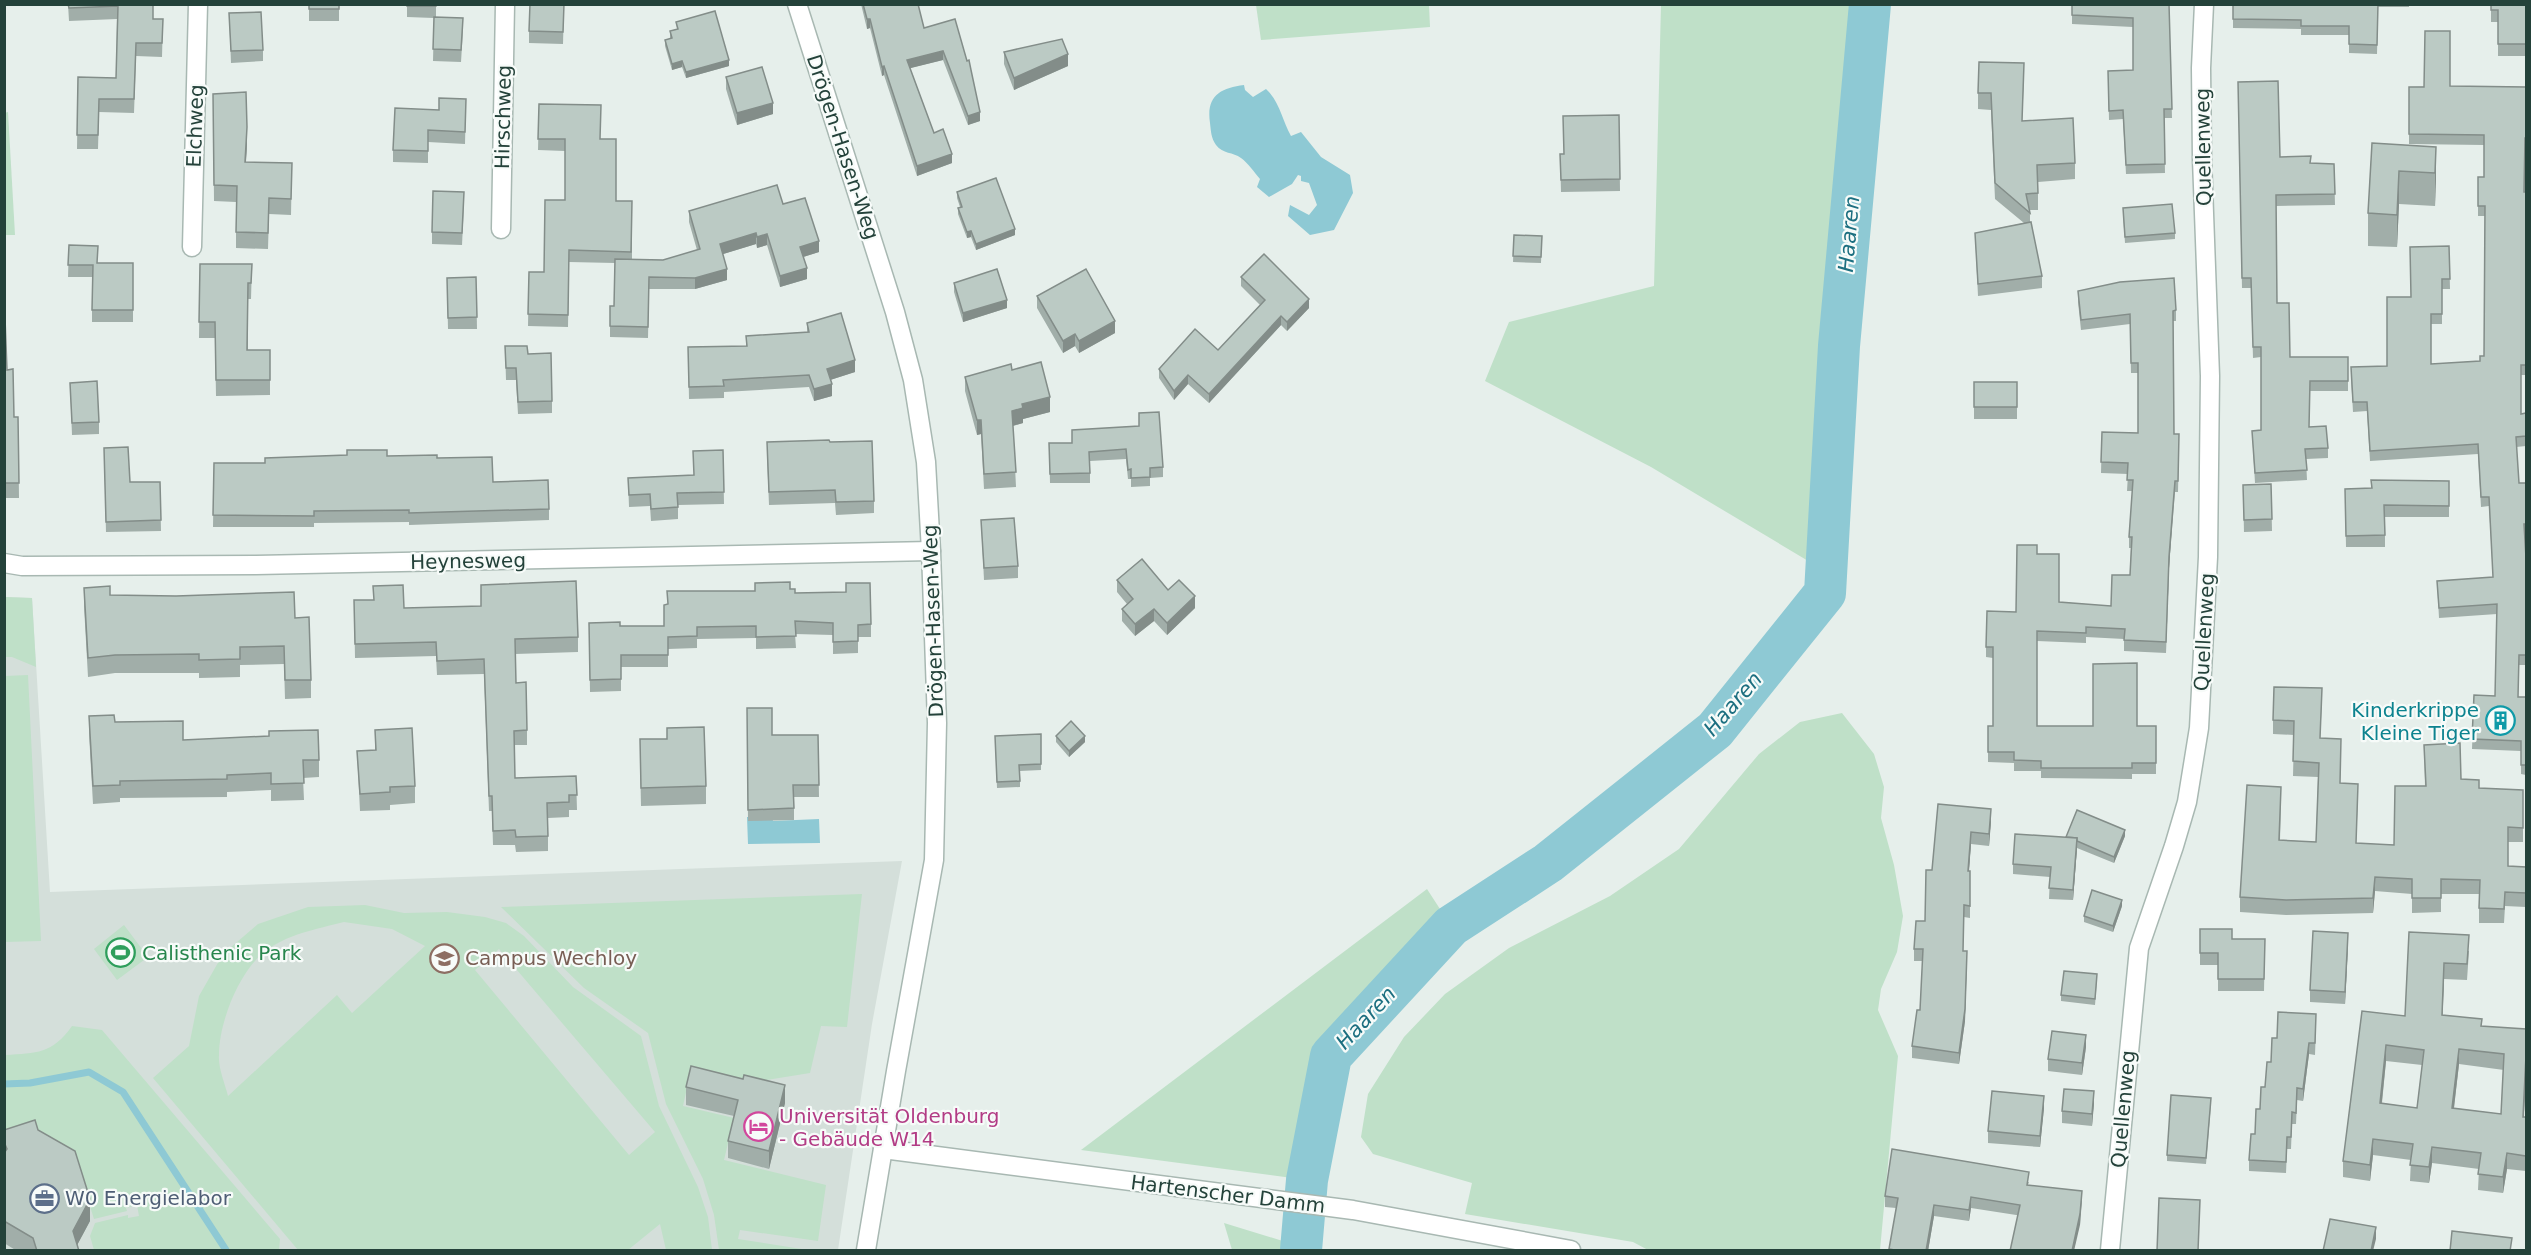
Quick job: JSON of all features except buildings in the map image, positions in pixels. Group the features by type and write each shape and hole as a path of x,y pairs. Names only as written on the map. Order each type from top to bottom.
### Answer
{"street":[{"name":"Elchweg","path":"192,247 198,4"},
{"name":"Hirschweg","path":"501,229 505,4"},
{"name":"Drögen-Hasen-Weg","path":"797,4 895,312 914,380 926,462 931,551 938,723 934,860 866,1251"},
{"name":"Quellenweg","path":"2110,1251 2139,948 2187,802 2199,728 2208,557 2210,376 2202,159 2201,68 2204,4"},
{"name":"Heynesweg","path":"4,563 22,566 256,565 931,551"},
{"name":"Hartenscher Damm","path":"883,1149 1346,1209 1571,1251"}],"shaded area":[{"name":"Campus Wechloy","path":"5,597 32,598 50,892 902,861 872,1024 838,1250 5,1250"}],"green space":[{"path":"1256,5 1429,5 1430,27 1261,40"},
{"path":"1661,5 1872,5 1825,571 1651,467 1485,381 1509,322 1654,286"},
{"path":"8,112 15,235 5,235 4,113"},
{"path":"5,597 32,598 36,667 12,657 5,657"},
{"path":"28,675 41,941 5,942 5,676"},
{"path":"1842,713 1874,754 1884,787 1881,818 1894,865 1903,916 1897,952 1881,989 1878,1010 1898,1056 1880,1250 1648,1250 1633,1242 1465,1214 1472,1183 1373,1154 1361,1137 1368,1094 1404,1037 1445,994 1509,948 1610,896 1679,849 1759,754 1800,722"},
{"path":"1427,889 1451,926 1331,1056 1307,1180 1081,1150"},
{"path":"862,894 847,1027 821,1026 810,1073 729,1086 689,1079 683,1106 734,1118 724,1160 826,1185 818,1241 740,1230 738,1239 808,1250 719,1250 714,1215 703,1179 666,1104 648,1033 584,988 501,907"},
{"path":"365,905 404,913 447,912 485,917 506,923 524,936 573,987 641,1036 659,1106 698,1187 708,1217 712,1250 666,1250 660,1224 628,1250 298,1250 153,1078 189,1046 199,996 223,954 258,924 308,907","holes":["344,922 392,929 425,946 352,1013 337,995 228,1096 220,1065 220,1042 226,1014 246,973 263,953 282,941","499,949 655,1132 629,1155 475,970"]},
{"name":"Calisthenic Park","path":"124,925 148,957 117,980 94,949"},
{"path":"72,1026 102,1030 280,1239 279,1250 94,1250 90,1236 95,1223 128,1215 128,1218 139,1216 137,1205 126,1208 127,1211 94,1219 77,1165 5,1152 5,1055 26,1054 50,1047 58,1042"},
{"path":"1224,1223 1286,1242 1287,1250 1232,1250"}],"water":[{"path":"1244,85 1245,90 1253,97 1266,89 1278,105 1291,136 1301,132 1321,157 1350,175 1353,193 1334,230 1310,235 1288,216 1290,205 1309,215 1317,205 1309,183 1301,181 1301,176 1298,175 1292,184 1269,197 1257,187 1260,179 1246,162 1222,150 1214,142 1209,114 1213,100 1216,95 1228,88"},
{"path":"747,817 772,817 773,821 819,819 820,843 748,844"}],"waterway":[{"name":"Haaren","path":"1301,1250 1307,1180 1331,1056 1451,926 1548,863 1715,730 1825,593 1839,346 1870,4"},
{"path":"4,1084 30,1083 89,1072 123,1092 226,1250"}],"place":[{"name":"Kinderkrippe Kleine Tiger","path":"2500,721"},
{"name":"Calisthenic Park","path":"121,953"},
{"name":"Campus Wechloy","path":"444,958"},
{"name":"Universität Oldenburg - Gebäude W14","path":"758,1127"},
{"name":"W0 Energielabor","path":"44,1198"}]}
